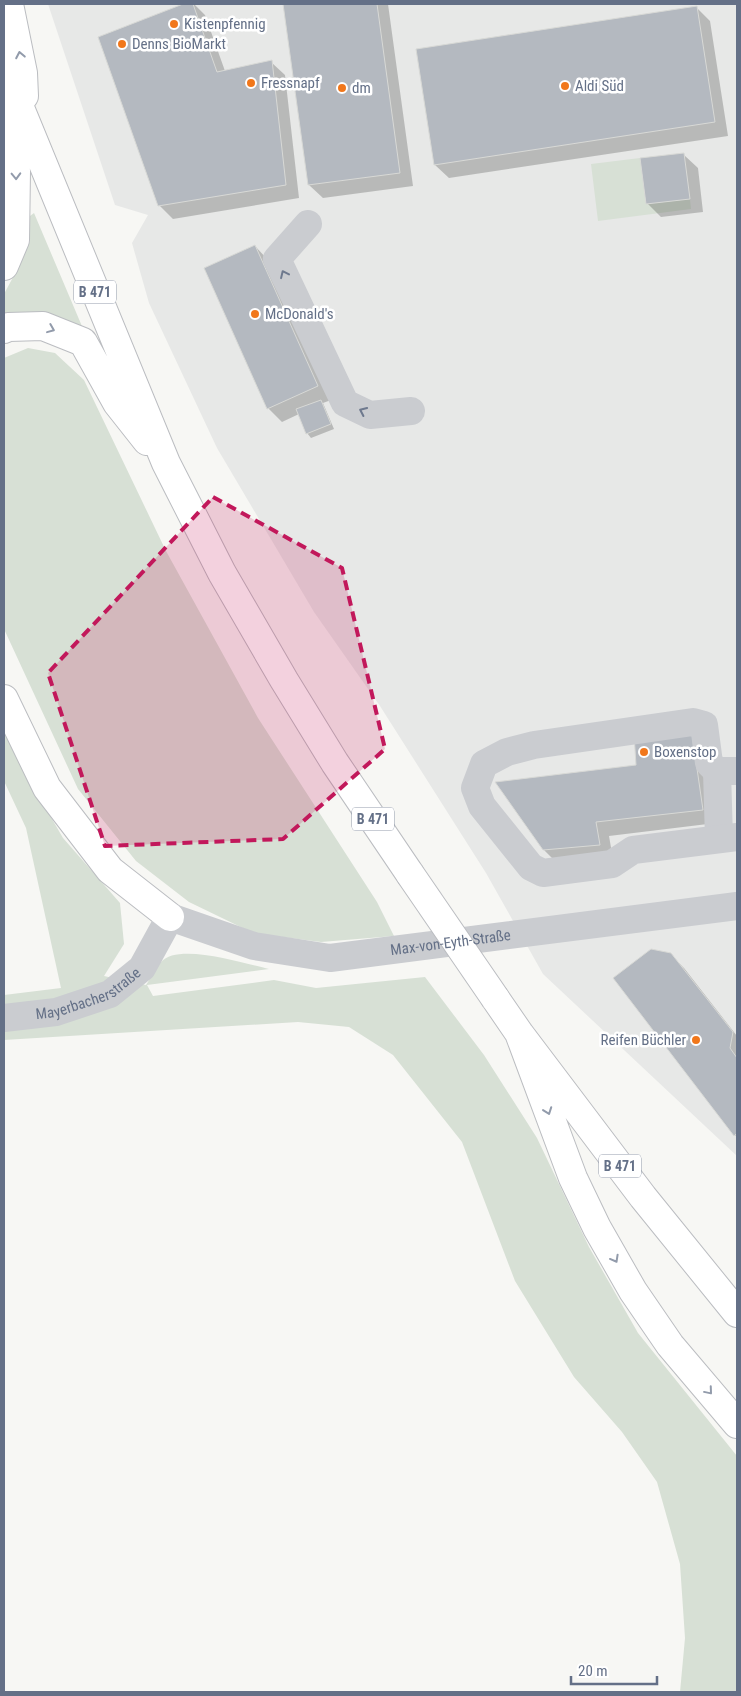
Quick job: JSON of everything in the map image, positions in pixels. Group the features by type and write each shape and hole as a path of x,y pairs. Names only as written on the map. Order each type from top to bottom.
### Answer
{"highway":[{"path":"4,266 15,240 16,171 14,116 23,73 9,4"},
{"name":"B 471","path":"4,68 14,116 166,463 222,573 284,680 335,763 519,1033 643,1197 733,1304"},
{"path":"4,329 8,327 43,326 84,342 117,403 166,463"},
{"path":"4,699 47,788 110,870 170,917"},
{"path":"519,1033 573,1178 597,1228 633,1291 670,1345 737,1424"}],"street":[{"path":"308,224 277,259 346,403 370,415 411,411"},
{"path":"693,722 704,725 709,763 727,771 728,838 632,850 612,864 543,873 531,867 488,814 482,806 475,788 484,764 507,752 534,745 693,722"},
{"name":"Max-von-Eyth-Straße","path":"170,917 254,946 330,958 737,906"},
{"name":"Mayerbacherstraße","path":"4,1018 56,1012 110,994 142,968 170,917"}],"highlighted area":[{"path":"213,497 342,568 385,749 283,839 105,846 48,673"}],"shaded area":[{"path":"48,4 737,4 737,1156 543,974 486,873 380,706 314,612 217,448 149,303 132,243 148,215 115,205"},
{"path":"640,158 646,204 690,199 691,209 598,221 591,164"},
{"path":"34,213 84,331 47,314 21,313 4,319 4,294 30,241 30,216"},
{"path":"28,348 55,353 84,380 166,551 258,718 377,902 394,936 321,942 253,933 189,902 136,861 78,789 4,629 4,358"},
{"path":"4,727 23,769 63,838 120,903 124,944 104,976 146,985 161,962 170,956 197,954 229,959 269,969 147,985 153,996 274,980 316,988 425,977 484,1055 537,1138 589,1247 638,1333 737,1456 737,1692 680,1692 685,1638 680,1564 657,1482 622,1432 574,1377 515,1281 462,1142 393,1055 349,1027 298,1022 4,1040 4,995 61,988 26,828 4,781"}],"building":[{"path":"183,4 193,4 217,72 272,60 286,185 158,206 98,37"},
{"name":"dm","path":"283,4 377,4 400,173 308,185"},
{"name":"Aldi Süd","path":"697,6 715,122 434,165 416,49"},
{"path":"684,153 690,199 646,204 640,158"},
{"name":"McDonald's","path":"255,245 318,386 267,409 204,268"},
{"path":"321,400 331,424 306,434 296,409"},
{"path":"691,727 703,810 596,822 600,845 543,850 495,782 636,765 634,734"},
{"name":"Reifen Büchler","path":"651,949 671,953 733,1032 730,1048 737,1058 737,1133 734,1136 613,978"}],"place":[{"name":"Kistenpfennig","path":"174,24"},
{"name":"Denns BioMarkt","path":"122,44"},
{"name":"Fressnapf","path":"251,83"},
{"name":"Aldi Süd","path":"565,86"},
{"name":"dm","path":"342,88"},
{"name":"McDonald's","path":"255,314"},
{"name":"Boxenstop","path":"644,752"},
{"name":"Reifen Büchler","path":"696,1040"}]}
